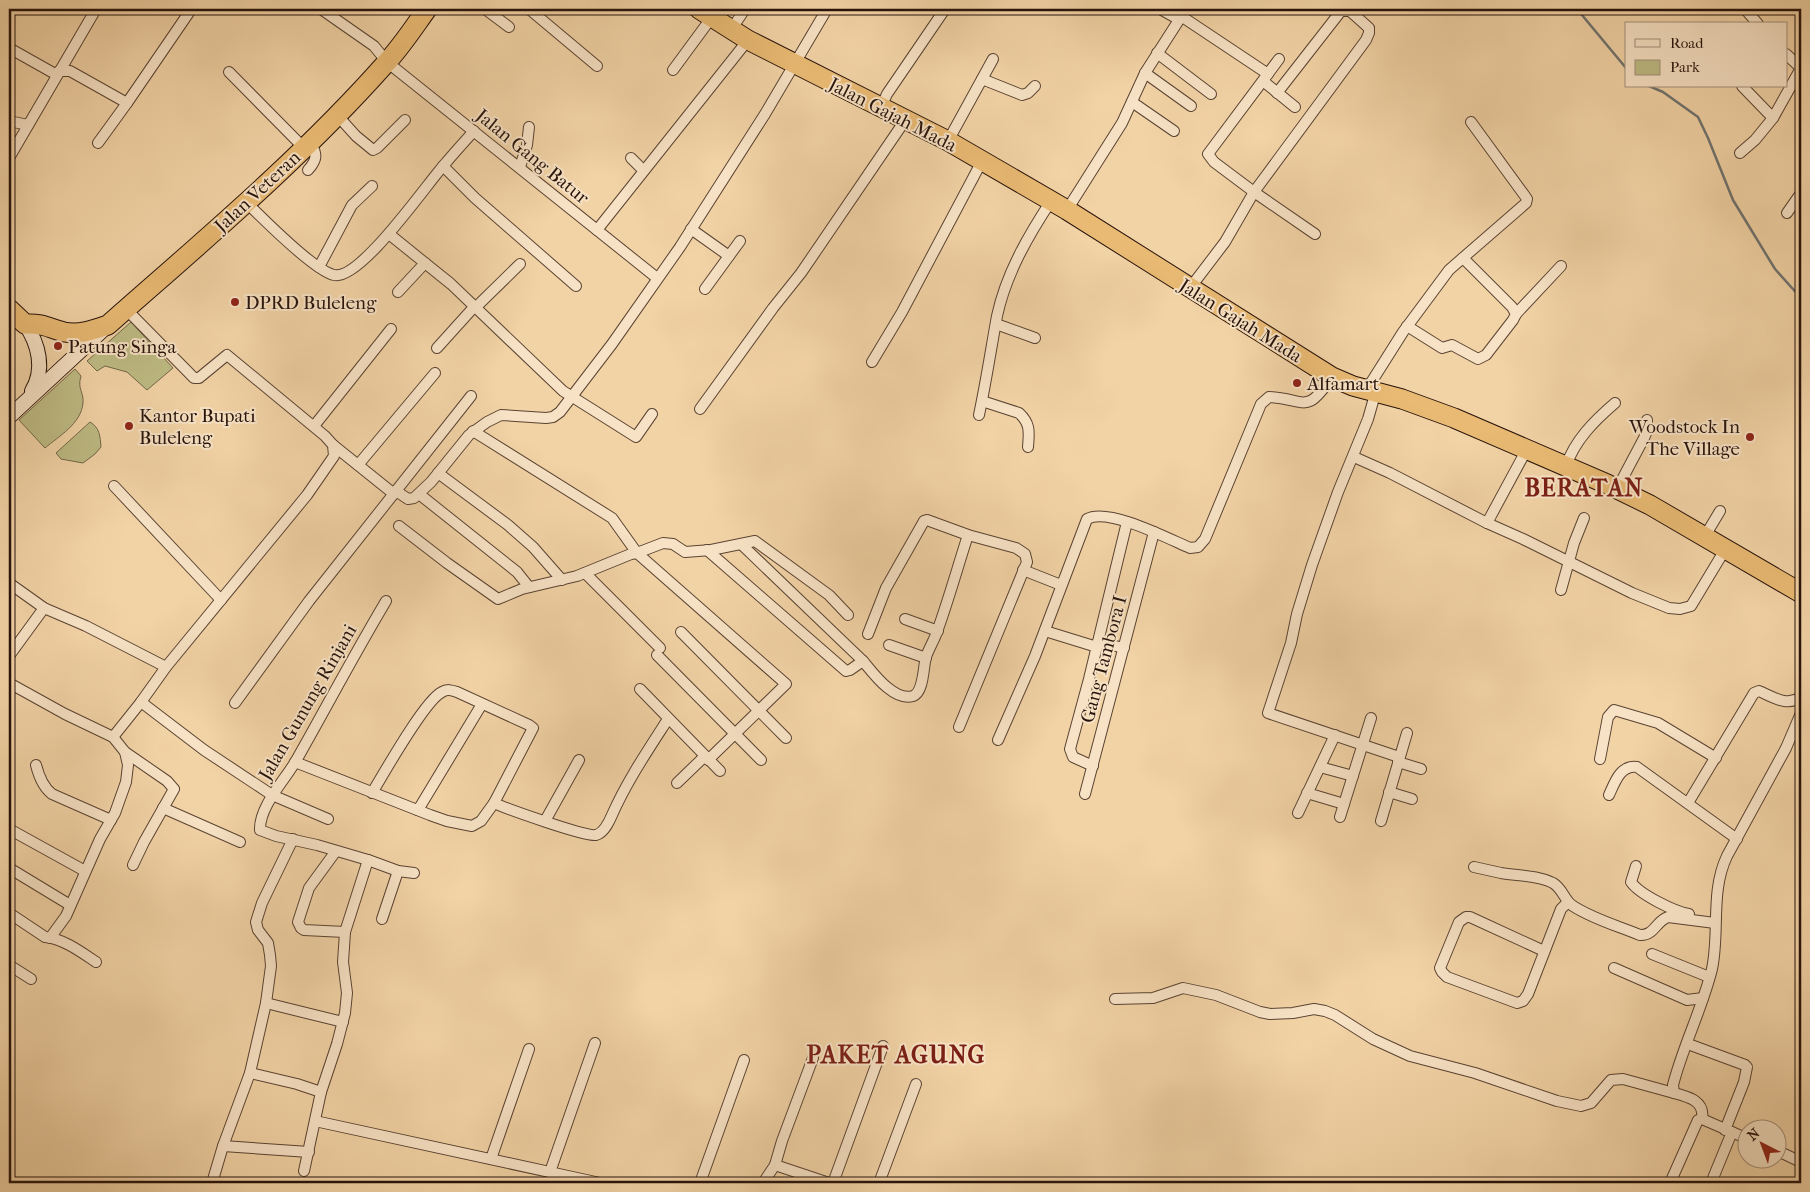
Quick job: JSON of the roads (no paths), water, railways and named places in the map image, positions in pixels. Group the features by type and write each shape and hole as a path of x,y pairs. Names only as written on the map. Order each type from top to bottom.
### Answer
{"highway":[{"name":"Jalan Veteran","path":"108,325 247,203 307,145 387,62 427,9"},
{"name":"Jalan Gajah Mada","path":"705,13 748,40 948,141 1059,206 1332,377 1353,386 1402,399 1454,418 1617,489 1705,536 1801,593"},
{"path":"9,309 25,324 40,323 63,332 88,332 108,325"}],"main road":[{"path":"9,417 26,400 38,379 40,367 32,335 25,324"},
{"name":"Jalan Veteran","path":"26,400 108,325"}],"street":[{"path":"10,155 96,9"},
{"name":"Jalan Gang Batur","path":"321,9 374,46 387,62 657,278"},
{"path":"485,9 509,27"},
{"path":"529,9 597,66"},
{"path":"731,30 744,9"},
{"path":"126,309 192,376 199,378 227,355 314,426 358,466 395,492 408,499 414,498 473,431 498,415 546,418 557,415 612,344 691,229 755,130 827,9"},
{"path":"881,107 887,94 946,9"},
{"path":"1160,9 1182,14 1266,77 1277,93 1295,107"},
{"path":"1745,9 1756,22"},
{"path":"98,143 190,11"},
{"path":"1190,288 1225,242 1254,192 1366,40 1369,33 1368,28 1350,11 1341,11 1277,93"},
{"path":"673,70 705,13"},
{"path":"979,415 996,324 1002,300 1016,262 1032,231 1059,206 1122,124 1145,73 1182,14"},
{"path":"597,230 748,40"},
{"path":"9,48 58,73 70,71 127,103"},
{"path":"1157,53 1211,94"},
{"path":"1740,153 1756,140 1774,118 1801,68 1788,56"},
{"path":"948,141 993,59"},
{"path":"1279,59 1208,154 1214,162 1254,192 1315,234"},
{"path":"229,72 307,145 315,149 314,163 308,170"},
{"path":"1145,73 1190,106"},
{"path":"982,79 1022,95 1028,94 1035,86"},
{"path":"1744,88 1774,118"},
{"path":"1132,102 1174,131"},
{"path":"337,115 356,136 373,150 405,120"},
{"path":"700,408 801,273 906,119"},
{"path":"9,121 28,125"},
{"path":"1421,769 1363,745 1268,713 1291,643 1297,614 1312,565 1338,492 1368,419 1371,390 1407,326 1449,270 1523,207 1527,199 1471,122"},
{"path":"520,167 527,145 529,127"},
{"path":"247,203 294,247 319,267 332,275 343,275 348,273 389,234 443,166 474,131"},
{"path":"631,158 643,170"},
{"path":"872,362 902,312 982,161"},
{"path":"443,166 474,198 576,286"},
{"path":"319,267 352,204 372,186"},
{"path":"1787,213 1801,193"},
{"path":"691,229 729,256"},
{"path":"389,234 451,284 571,398 636,437 652,414"},
{"path":"705,289 740,242"},
{"path":"1463,258 1512,307 1516,314"},
{"path":"398,292 425,264"},
{"path":"437,348 475,307 520,264"},
{"path":"1407,326 1442,348 1452,345 1478,360 1486,355 1516,314 1561,266"},
{"path":"996,324 1035,338"},
{"path":"314,426 391,330"},
{"path":"358,466 435,373"},
{"path":"998,740 1045,631 1087,519 1092,516 1103,516 1127,522 1190,548 1200,546 1210,527 1261,404 1271,397 1299,403 1309,402 1317,397 1332,377"},
{"path":"235,703 294,621 471,396"},
{"path":"982,401 1019,413 1030,427 1028,447"},
{"path":"1566,466 1577,442 1597,419 1615,403"},
{"path":"1617,489 1644,438 1647,431 1647,420"},
{"path":"473,431 612,518 637,553 786,684 735,734 676,783"},
{"path":"113,737 142,702 166,667 307,495 332,460 333,445"},
{"path":"1487,523 1527,449"},
{"path":"1354,457 1430,492 1487,523 1523,538 1569,563 1644,599 1669,608 1686,608 1694,602 1726,548"},
{"path":"438,473 527,542 562,580"},
{"path":"114,486 220,600"},
{"path":"419,494 517,572 529,587"},
{"path":"1705,536 1720,511"},
{"path":"1561,590 1574,543 1584,518"},
{"path":"868,634 886,588 924,521 927,520 968,535 1022,551 1027,558 1023,570 959,727"},
{"path":"1093,766 1073,757 1070,749 1098,644 1127,522"},
{"path":"399,526 495,598 500,599 529,587 585,573 663,543 673,544 686,552 755,541 829,595 848,615"},
{"name":"Gang Tambora I","path":"1085,794 1154,532"},
{"path":"741,544 863,661 888,688 895,693 912,696 917,693 920,687 926,658 938,631 968,535"},
{"path":"707,550 846,671 863,661"},
{"path":"1023,570 1061,585"},
{"path":"585,573 761,760"},
{"path":"9,583 44,608 86,626 166,667"},
{"name":"Jalan Gunung Rinjani","path":"328,819 272,795 296,762 386,601"},
{"path":"9,656 44,608"},
{"path":"905,619 938,631"},
{"path":"1045,631 1098,644 1124,648"},
{"path":"682,632 786,738"},
{"path":"889,645 926,658"},
{"path":"9,683 65,714 113,737 125,752 172,785 174,789 133,865"},
{"path":"640,689 720,771"},
{"path":"296,762 372,793 447,821 472,826 481,820 494,803 532,728 452,691 448,690 438,694 409,732 372,793"},
{"path":"1688,802 1754,693 1759,691 1777,700 1787,702 1801,697"},
{"path":"142,702 204,750 272,795 261,821 260,830 263,832 336,850 398,871 414,872"},
{"path":"418,810 482,704"},
{"path":"1600,759 1608,717 1614,710 1658,723 1716,758"},
{"path":"1674,1093 1674,1080 1688,1044 1709,977 1714,952 1720,872 1786,748 1801,713"},
{"path":"1340,817 1372,718"},
{"path":"494,803 514,812 591,835 598,834 603,830 635,770 668,719"},
{"path":"1381,821 1407,733"},
{"path":"1298,813 1335,735"},
{"path":"50,938 66,916 100,839 111,820 128,774 125,752"},
{"path":"546,821 579,760"},
{"path":"36,765 41,781 52,794 111,820"},
{"path":"1320,767 1353,776"},
{"path":"1610,795 1620,773 1627,767 1637,767 1737,839"},
{"path":"1307,792 1344,804"},
{"path":"1389,792 1412,799"},
{"path":"164,808 240,842"},
{"path":"9,829 85,871"},
{"path":"212,1183 223,1146 250,1073 266,1002 271,966 270,955 268,944 258,930 256,922 262,903 293,839"},
{"path":"336,850 309,888 298,922 304,930 345,932"},
{"path":"304,1171 321,1092 343,1022 348,993 343,962 345,932 368,860"},
{"path":"1636,866 1631,882 1637,889 1668,907 1683,913 1715,919"},
{"path":"1474,867 1544,880 1560,888 1568,902 1572,905 1598,918 1643,936 1651,932 1661,920 1668,917 1715,919"},
{"path":"9,868 70,905"},
{"path":"382,919 398,871"},
{"path":"1544,951 1488,924 1466,917 1459,922 1440,968 1447,976 1517,1003 1523,1001 1528,994 1561,909 1568,902"},
{"path":"9,913 45,937 74,948 96,962"},
{"path":"1652,954 1709,977"},
{"path":"9,965 31,979"},
{"path":"1614,968 1688,1000 1703,998"},
{"path":"1115,999 1153,998 1183,988 1216,995 1270,1014 1293,1013 1314,1009 1325,1011 1335,1015 1373,1039 1410,1056 1502,1081 1557,1101 1581,1106 1591,1103 1607,1083 1615,1079 1623,1079 1689,1097 1699,1104 1703,1113 1702,1119"},
{"path":"266,1002 343,1022"},
{"path":"550,1172 595,1043"},
{"path":"1688,1044 1744,1064 1747,1067 1729,1131 1711,1183"},
{"path":"775,1164 831,1183 883,1046"},
{"path":"491,1159 529,1049"},
{"path":"763,1183 775,1164 813,1058"},
{"path":"700,1183 744,1060"},
{"path":"250,1073 297,1084 321,1092"},
{"path":"879,1183 916,1084"},
{"path":"1702,1119 1738,1135"},
{"path":"1670,1183 1696,1122 1702,1119"},
{"path":"315,1121 600,1183"},
{"path":"223,1146 309,1152"},
{"path":"1788,1156 1801,1162"},
{"path":"9,1182 16,1183"}],"waterway":[{"path":"1577,9 1625,67"},
{"path":"1654,88 1663,92 1698,117 1733,200 1775,269 1801,298"}],"place":[{"name":"DPRD Buleleng","path":"235,302"},
{"name":"Patung Singa","path":"58,346"},
{"name":"Alfamart","path":"1297,383"},
{"name":"Kantor Bupati Buleleng","path":"129,426"},
{"name":"Woodstock In The Village","path":"1750,437"}],"district":[{"name":"BERATAN","path":"1584,488"},
{"name":"PAKET AGUNG","path":"896,1055"}]}
